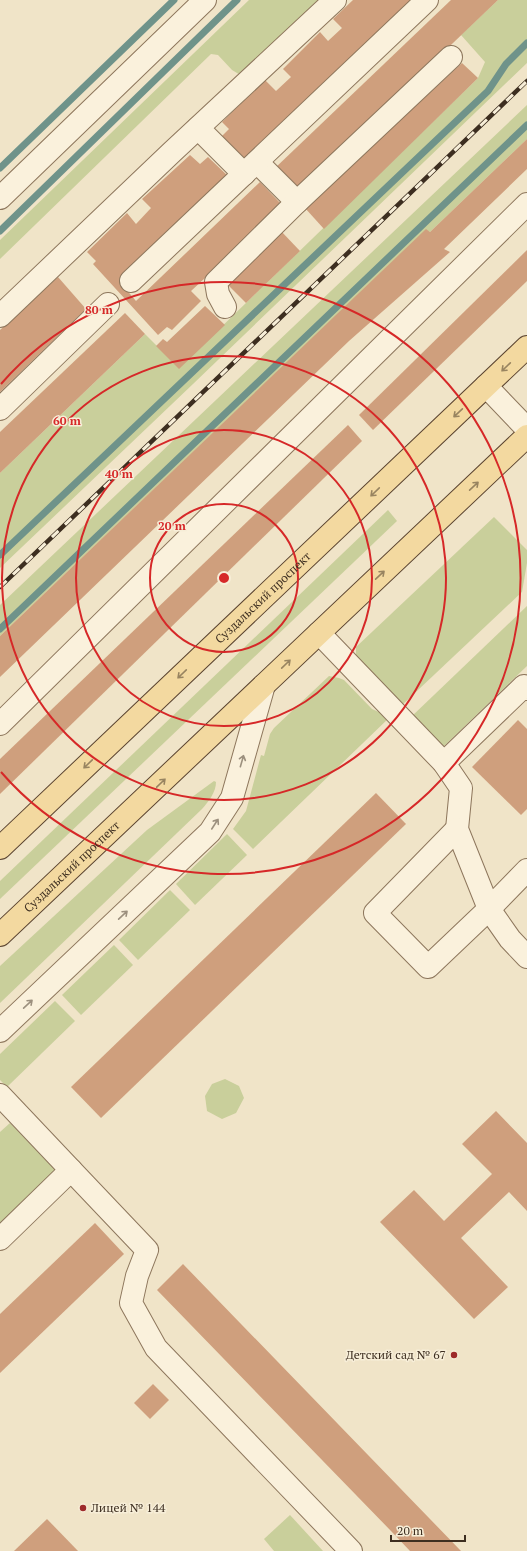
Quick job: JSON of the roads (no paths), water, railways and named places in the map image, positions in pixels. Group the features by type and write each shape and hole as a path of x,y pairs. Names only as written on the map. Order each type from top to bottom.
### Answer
{"main road":[{"name":"Суздальский проспект","path":"0,848 527,347"},
{"name":"Суздальский проспект","path":"0,936 527,436"}],"street":[{"path":"0,198 205,0"},
{"path":"0,316 335,0"},
{"path":"131,281 427,0"},
{"path":"226,307 218,294 216,282 297,202 451,57"},
{"path":"198,128 297,202"},
{"path":"0,724 527,204"},
{"path":"0,409 108,304"},
{"path":"486,386 527,429"},
{"path":"319,633 444,763 461,788 457,829 489,909 510,939 527,957"},
{"path":"0,1031 210,832 232,798 264,685"},
{"path":"444,763 524,686 527,689"},
{"path":"457,829 375,913 428,967 489,909 527,870"},
{"path":"0,1095 147,1250 137,1276 131,1304 156,1348 351,1551"},
{"path":"0,1239 71,1170"}],"waterway":[{"path":"0,168 174,0"},
{"path":"0,231 237,0"},
{"path":"0,555 488,91 506,64 527,43"},
{"path":"0,629 527,125"}],"railway":[{"path":"0,587 527,81"}],"place":[{"name":"Детский сад № 67","path":"454,1355"},
{"name":"Лицей № 144","path":"83,1508"}]}
